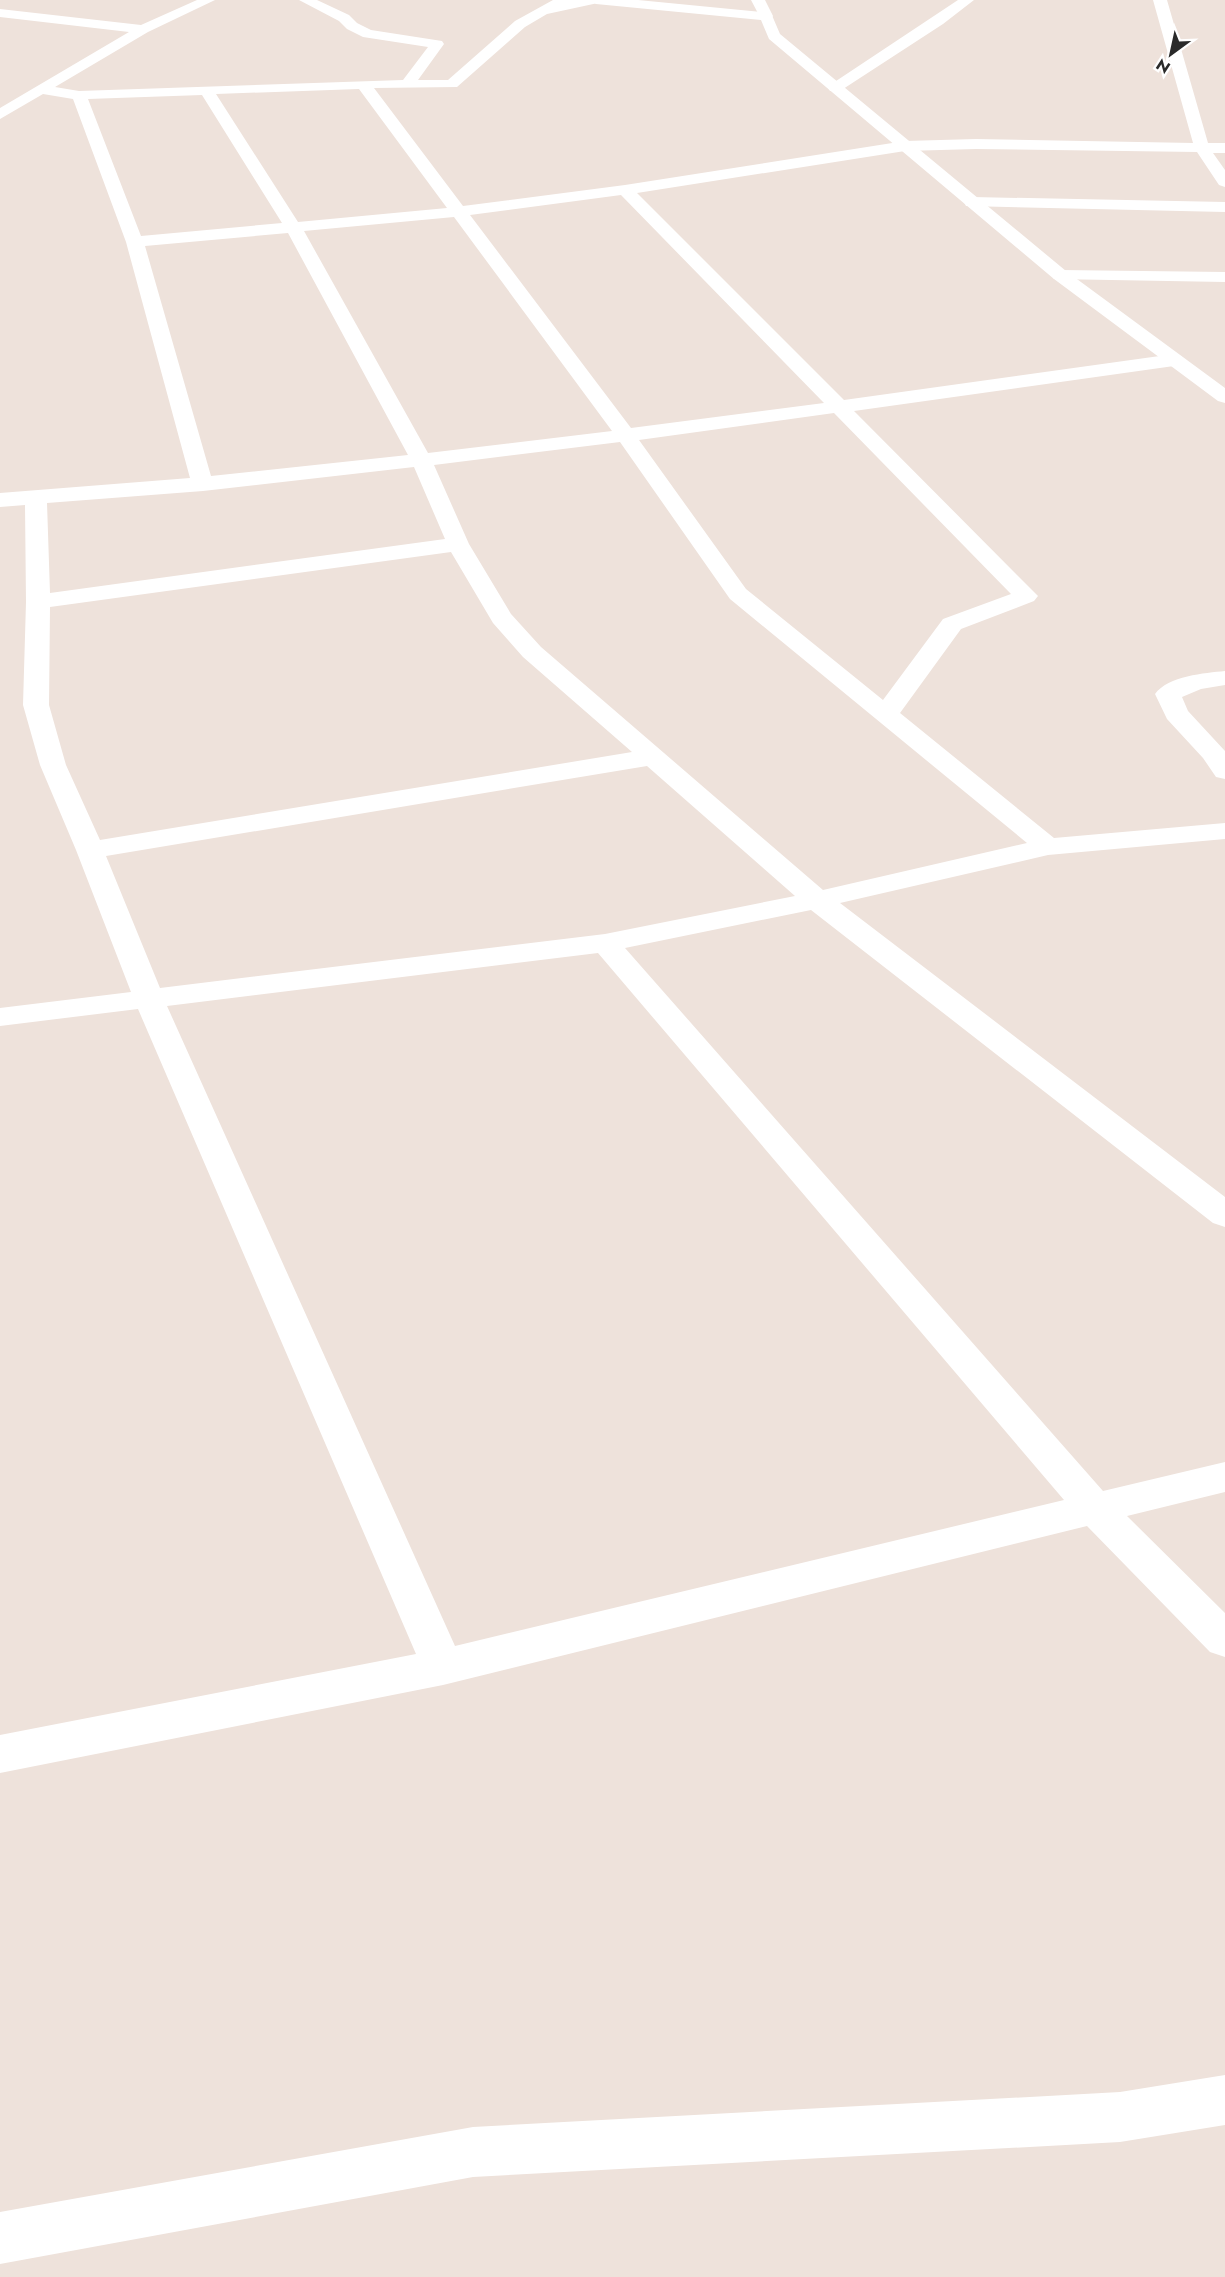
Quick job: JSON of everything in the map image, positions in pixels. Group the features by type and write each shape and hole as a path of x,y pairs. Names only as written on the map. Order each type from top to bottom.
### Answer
{"street":[{"path":"0,114 143,29 207,0"},
{"path":"306,0 344,18 352,26 368,34 437,44 407,84"},
{"path":"43,90 79,95 363,84 452,84 520,24 563,0"},
{"path":"544,11 594,0 766,16"},
{"path":"758,0 774,36 835,88 1060,275 1225,397"},
{"path":"835,88 967,0"},
{"path":"1160,0 1202,148 1225,182"},
{"path":"0,13 143,29"},
{"path":"363,84 626,436 738,594 1048,847"},
{"path":"206,90 294,228 422,461 458,544 501,618 524,643 817,900 1225,1215"},
{"path":"79,95 135,242 203,485"},
{"path":"135,242 458,212 626,190 905,147 976,144 1225,148"},
{"path":"626,190 1026,596 952,624 886,714"},
{"path":"972,202 1225,207"},
{"path":"1060,275 1225,277"},
{"path":"0,500 203,485 422,461 626,436 1174,360"},
{"path":"36,498 38,602 36,705 53,765 90,850 148,998 443,1667"},
{"path":"38,602 458,544"},
{"path":"1225,678 1195,682 1168,694 1176,714 1213,753 1225,771"},
{"path":"90,850 652,757"},
{"path":"0,1017 605,943 817,900 1048,847 1225,831"},
{"path":"605,943 1095,1509 1225,1640"},
{"path":"0,1754 443,1667 1225,1477"},
{"path":"0,2238 473,2152 1120,2117 1225,2100"}]}
